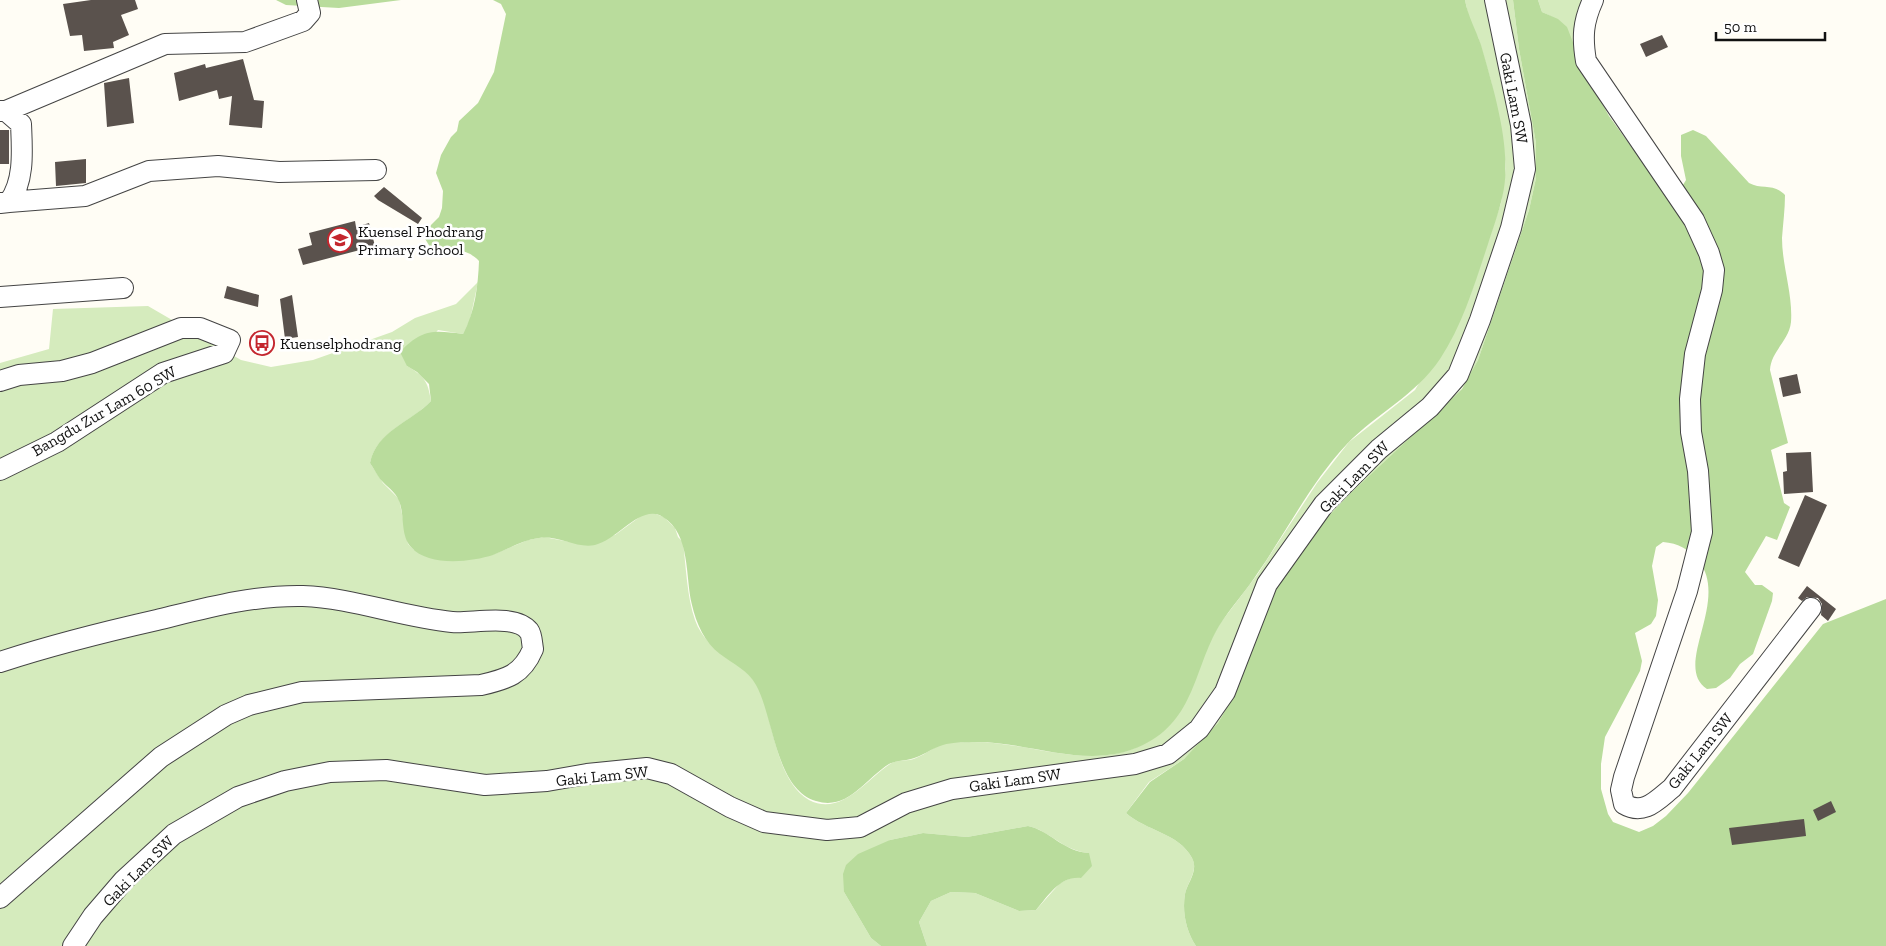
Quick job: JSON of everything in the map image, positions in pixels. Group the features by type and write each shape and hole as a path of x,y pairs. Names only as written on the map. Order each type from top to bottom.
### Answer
{"street":[{"path":"3,111 165,44 245,42 303,21 310,13 307,0"},
{"name":"Gaki Lam SW","path":"73,946 93,916 124,880 174,834 238,797 284,781 330,772 386,770 484,785 547,781 587,774 647,768 671,774 730,807 764,822 827,830 860,827 906,803 952,789 1135,764 1168,754 1199,729 1225,692 1267,584 1324,504 1379,449 1430,407 1458,375 1502,254 1525,169 1521,125 1495,0"},
{"name":"Gaki Lam SW","path":"1593,0 1585,18 1582,37 1586,61 1694,220 1710,252 1714,270 1712,290 1695,354 1690,399 1691,432 1698,471 1702,532 1687,591 1624,777 1621,790 1624,804 1634,809 1648,808 1672,788 1811,608"},
{"path":"3,111 21,124 22,152 18,190 4,202"},
{"path":"4,202 86,196 148,171 218,166 279,172 376,170"},
{"path":"0,297 123,288"},
{"name":"Bangdu Zur Lam 60 SW","path":"0,381 20,376 62,371 92,363 181,328 200,328 220,334 230,340 224,352 163,373 57,442 0,470"},
{"path":"0,662 62,642 233,602 272,597 304,596 348,601 401,615 454,622 508,622 522,625 530,632 533,649 522,670 504,679 481,685 302,692 263,700 226,715 161,757 0,898"}],"green space":[{"path":"276,0 401,0 339,8 286,5"},
{"path":"493,0 1465,0 1481,45 1500,116 1506,171 1503,195 1468,303 1440,359 1419,384 1359,433 1334,458 1270,555 1219,626 1183,707 1173,722 1160,734 1143,745 1122,753 1101,756 1058,753 993,743 946,744 920,756 889,764 856,792 838,802 816,801 802,794 792,782 784,767 777,751 762,699 753,680 745,671 720,654 702,632 692,605 683,545 672,525 663,517 655,514 638,518 612,537 595,545 588,546 553,538 539,538 493,555 473,560 450,561 428,558 411,547 405,537 398,498 380,479 370,463 380,442 395,428 423,409 431,401 429,384 417,372 407,366 400,352 415,339 428,333 463,334 473,308 477,289 479,261 474,256 463,251 451,249 432,250 422,234 439,217 442,208 443,191 436,173 441,155 451,137 457,131 459,121 478,103 494,72 506,14 501,4"},
{"path":"1465,0 1513,0 1519,49 1536,143 1536,178 1529,210 1478,360 1467,382 1450,401 1233,697 1218,723 1184,759 1149,782 1126,813 1179,843 1192,858 1194,867 1185,894 1184,908 1187,928 1196,946 927,946 919,922 931,901 951,892 975,893 1019,911 1036,910 1060,883 1073,877 1089,853 1064,845 1036,828 1028,826 967,837 923,833 890,840 844,892 871,938 881,946 0,946 0,363 49,349 53,309 148,306 241,360 271,367 313,360 392,332 415,318 456,304 478,282 470,320 463,334 438,330 407,366 427,384 431,401 387,435 374,452 370,463 383,483 399,499 408,544 414,550 492,555 528,540 544,537 570,542 615,535 645,513 653,513 664,517 675,528 678,537 683,542 690,602 695,620 701,632 717,650 753,679 764,701 777,749 789,779 798,791 809,800 821,804 832,804 843,800 890,764 913,759 946,743 993,743 1091,756 1114,754 1137,747 1159,734 1219,625 1257,575 1317,483 1349,442 1415,390 1470,296 1501,203 1506,168 1491,81 1478,37 1470,23"},
{"path":"1513,0 1538,0 1542,12 1558,19 1567,27 1583,68 1609,116 1672,203 1686,180 1681,156 1681,135 1693,130 1706,136 1749,183 1777,189 1785,195 1782,248 1790,301 1791,322 1787,335 1773,357 1770,370 1788,443 1771,450 1784,503 1790,507 1777,540 1766,536 1745,572 1755,585 1762,585 1773,593 1772,601 1753,654 1740,664 1730,678 1716,688 1707,689 1698,679 1695,665 1706,613 1707,577 1699,561 1683,548 1663,542 1656,547 1652,566 1658,600 1656,616 1651,624 1635,633 1642,661 1640,671 1605,737 1601,764 1601,789 1608,814 1613,822 1639,832 1653,826 1666,816 1688,793 1823,624 1886,599 1886,946 1196,946 1187,928 1184,908 1186,890 1194,868 1192,858 1179,843 1126,813 1150,782 1184,759 1218,723 1233,697 1271,596 1289,565 1326,519 1350,494 1462,389 1478,360 1529,210 1536,178 1536,143 1519,49"},
{"path":"1538,0 1581,0 1574,29 1573,46 1566,29 1554,18 1542,12"},
{"path":"1028,826 1036,828 1072,849 1089,853 1092,866 1081,878 1074,878 1061,883 1036,910 1019,911 975,893 951,892 931,901 919,922 927,946 881,946 871,938 844,892 843,874 846,865 858,854 890,840 923,833 967,837"}],"building":[{"path":"91,0 135,0 138,9 121,15 129,35 113,42 114,48 84,51 82,35 70,36 63,4"},
{"path":"1662,35 1668,47 1646,57 1640,44"},
{"path":"243,59 254,100 264,101 262,128 229,125 232,96 219,99 217,90 179,101 174,73 205,64 206,68"},
{"path":"129,78 134,123 107,127 104,83"},
{"path":"0,130 9,130 9,164 0,164"},
{"path":"86,159 86,183 56,186 55,162"},
{"path":"384,187 422,218 418,224 374,196"},
{"path":"355,221 356,227 369,223 375,246 303,265 298,249 312,245 309,233"},
{"path":"227,286 259,295 258,307 224,298"},
{"path":"292,295 298,337 285,339 280,299"},
{"path":"1797,374 1801,393 1783,397 1779,378"},
{"path":"1811,452 1813,492 1784,494 1783,472 1787,471 1786,453"},
{"path":"1805,495 1827,505 1799,567 1778,558"},
{"path":"1807,586 1836,609 1828,621 1821,615 1822,604 1818,598 1807,597 1802,601 1798,598"},
{"path":"1831,801 1836,812 1818,821 1813,810"},
{"path":"1804,819 1806,836 1732,845 1729,828"}],"place":[{"name":"Kuensel Phodrang Primary School","path":"340,240"},
{"name":"Kuenselphodrang","path":"262,343"}]}
